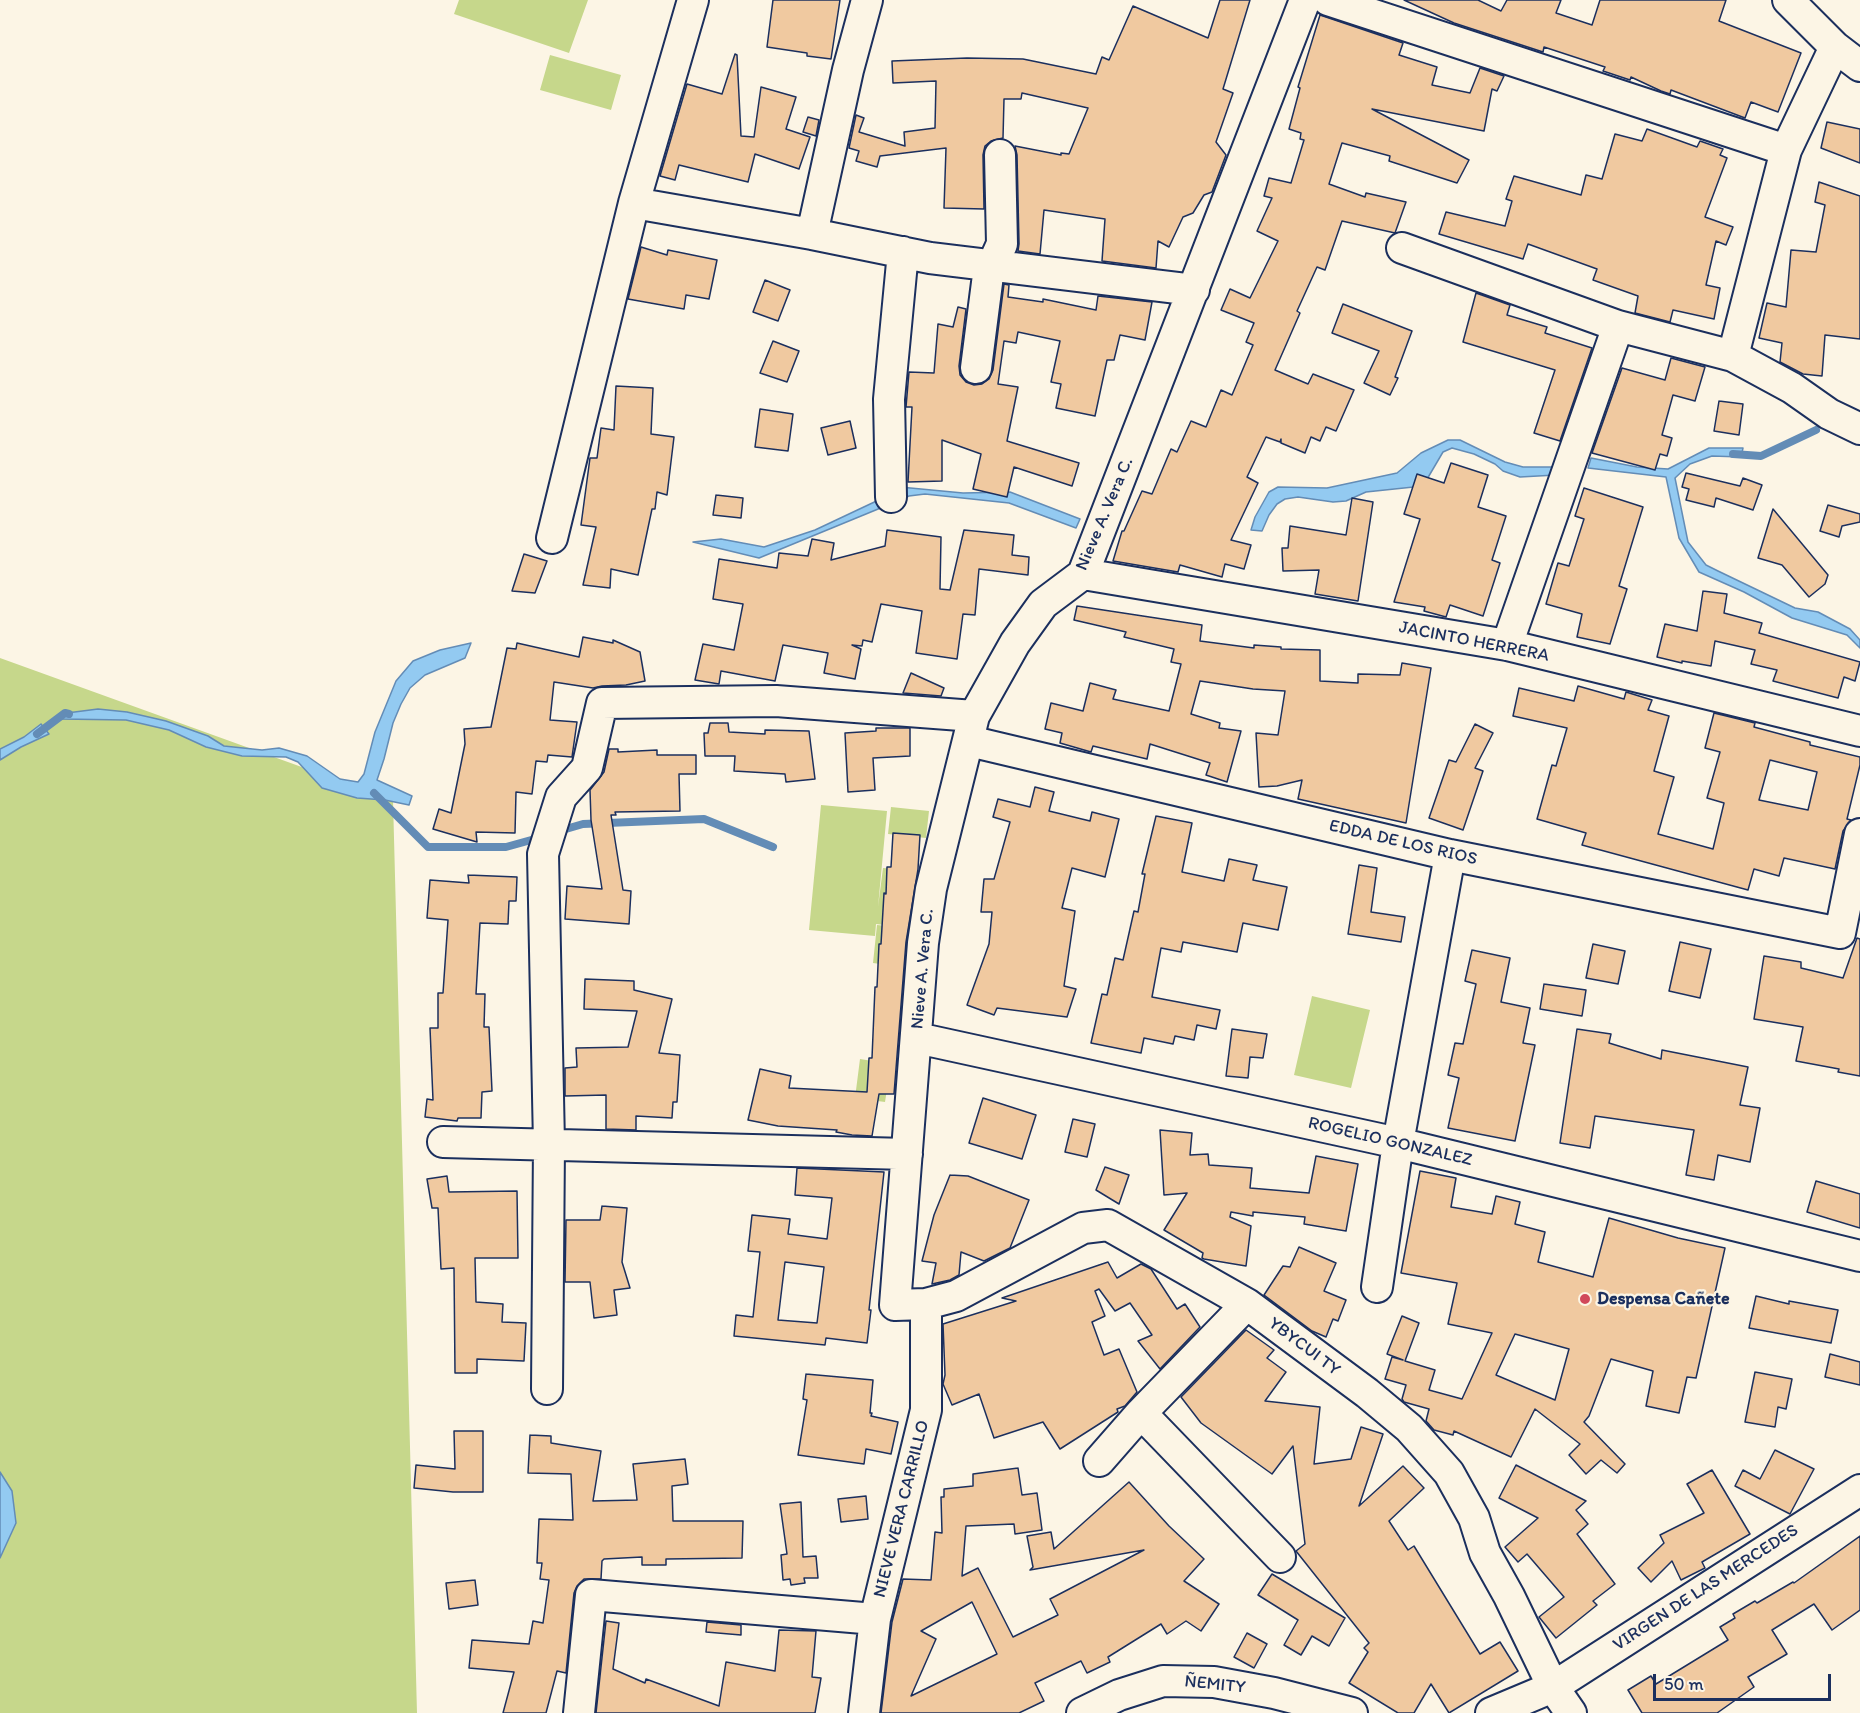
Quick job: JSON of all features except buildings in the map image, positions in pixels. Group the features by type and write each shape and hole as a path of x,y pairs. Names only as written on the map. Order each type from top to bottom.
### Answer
{"street":[{"path":"552,538 634,203 693,0"},
{"path":"812,234 848,70 867,0"},
{"name":"Nieve A. Vera C.","path":"895,1305 923,943 931,889 971,729 1016,643 1043,604 1083,574 1305,0"},
{"path":"1328,0 1786,150"},
{"path":"1788,0 1835,47 1860,66"},
{"path":"1733,356 1786,150 1835,47"},
{"path":"976,368 991,265 1002,244 1000,155"},
{"path":"634,203 903,252 1194,291"},
{"path":"1402,248 1618,326 1733,356 1792,388 1829,414 1860,429"},
{"path":"891,498 889,399 903,252"},
{"path":"1507,645 1618,326"},
{"name":"JACINTO HERRERA","path":"1083,574 1507,645 1860,731"},
{"name":"EDDA DE LOS RIOS","path":"549,1144 543,854 561,796 588,768 602,703 776,701 971,729 1450,855 1840,933 1860,834"},
{"path":"1377,1287 1398,1143 1450,855"},
{"name":"ROGELIO GONZALEZ","path":"917,1038 1398,1143 1860,1256"},
{"path":"443,1142 907,1154"},
{"path":"547,1389 549,1144"},
{"name":"YBYCUI TY","path":"895,1305 927,1304 956,1296 1083,1228 1108,1225 1247,1304 1401,1421 1449,1473 1474,1518 1485,1553 1509,1596 1552,1687 1571,1713"},
{"name":"NIEVE VERA CARRILLO","path":"864,1713 874,1619 926,1410 927,1304"},
{"path":"1099,1461 1141,1413 1247,1304"},
{"path":"1141,1413 1280,1557"},
{"name":"VIRGEN DE LAS MERCEDES","path":"1491,1713 1552,1687 1860,1490"},
{"path":"579,1713 591,1595 874,1619"},
{"name":"ÑEMITY","path":"1082,1713 1119,1695 1163,1681 1214,1682 1274,1693 1352,1713"}],"green space":[{"path":"459,0 588,0 569,53 454,14"},
{"path":"550,55 621,75 611,110 540,90"},
{"path":"0,658 393,800 417,1713 0,1713"},
{"path":"821,805 887,811 878,907 883,868 921,871 902,967 873,963 877,925 908,928 876,924 875,936 809,930"},
{"path":"891,807 929,811 926,838 888,834"},
{"path":"1312,996 1370,1010 1351,1088 1294,1075"},
{"path":"860,1059 891,1064 885,1102 855,1098"}],"water":[{"path":"1448,440 1460,440 1505,462 1523,467 1557,467 1556,475 1520,477 1503,471 1495,464 1474,454 1452,448 1443,452 1423,486 1366,492 1346,501 1333,502 1298,497 1285,499 1277,504 1269,515 1262,531 1251,530 1255,517 1269,492 1278,487 1327,488 1397,473 1421,453"},
{"path":"1709,448 1743,448 1741,457 1712,456 1690,464 1675,478 1688,542 1706,565 1795,608 1818,612 1850,629 1860,640 1860,648 1847,635 1792,618 1744,592 1699,572 1679,538 1666,477 1588,468 1591,458 1637,467 1668,469"},
{"path":"900,487 963,493 1010,492 1080,519 1076,528 1009,503 925,494 909,496 898,501"},
{"path":"885,497 883,507 759,558 693,542 721,539 764,547 815,530"},
{"path":"471,643 465,658 425,675 410,688 393,723 377,780 412,796 409,805 357,798 322,788 298,762 286,757 242,756 206,747 169,730 126,720 61,719 59,714 98,709 127,712 166,721 208,736 224,746 262,750 279,748 307,756 340,779 358,782 364,774 375,732 396,681 413,661 440,650"},
{"path":"41,724 49,734 0,760 0,749 24,737"},
{"path":"0,1472 12,1491 16,1523 0,1558"}],"waterway":[{"path":"1733,454 1761,456 1816,430"},
{"path":"37,734 65,713 69,714"},
{"path":"374,793 428,847 506,847 542,837"},
{"path":"559,831 583,824 704,819 773,847"}],"place":[{"name":"Despensa Cañete","path":"1585,1299"}]}
